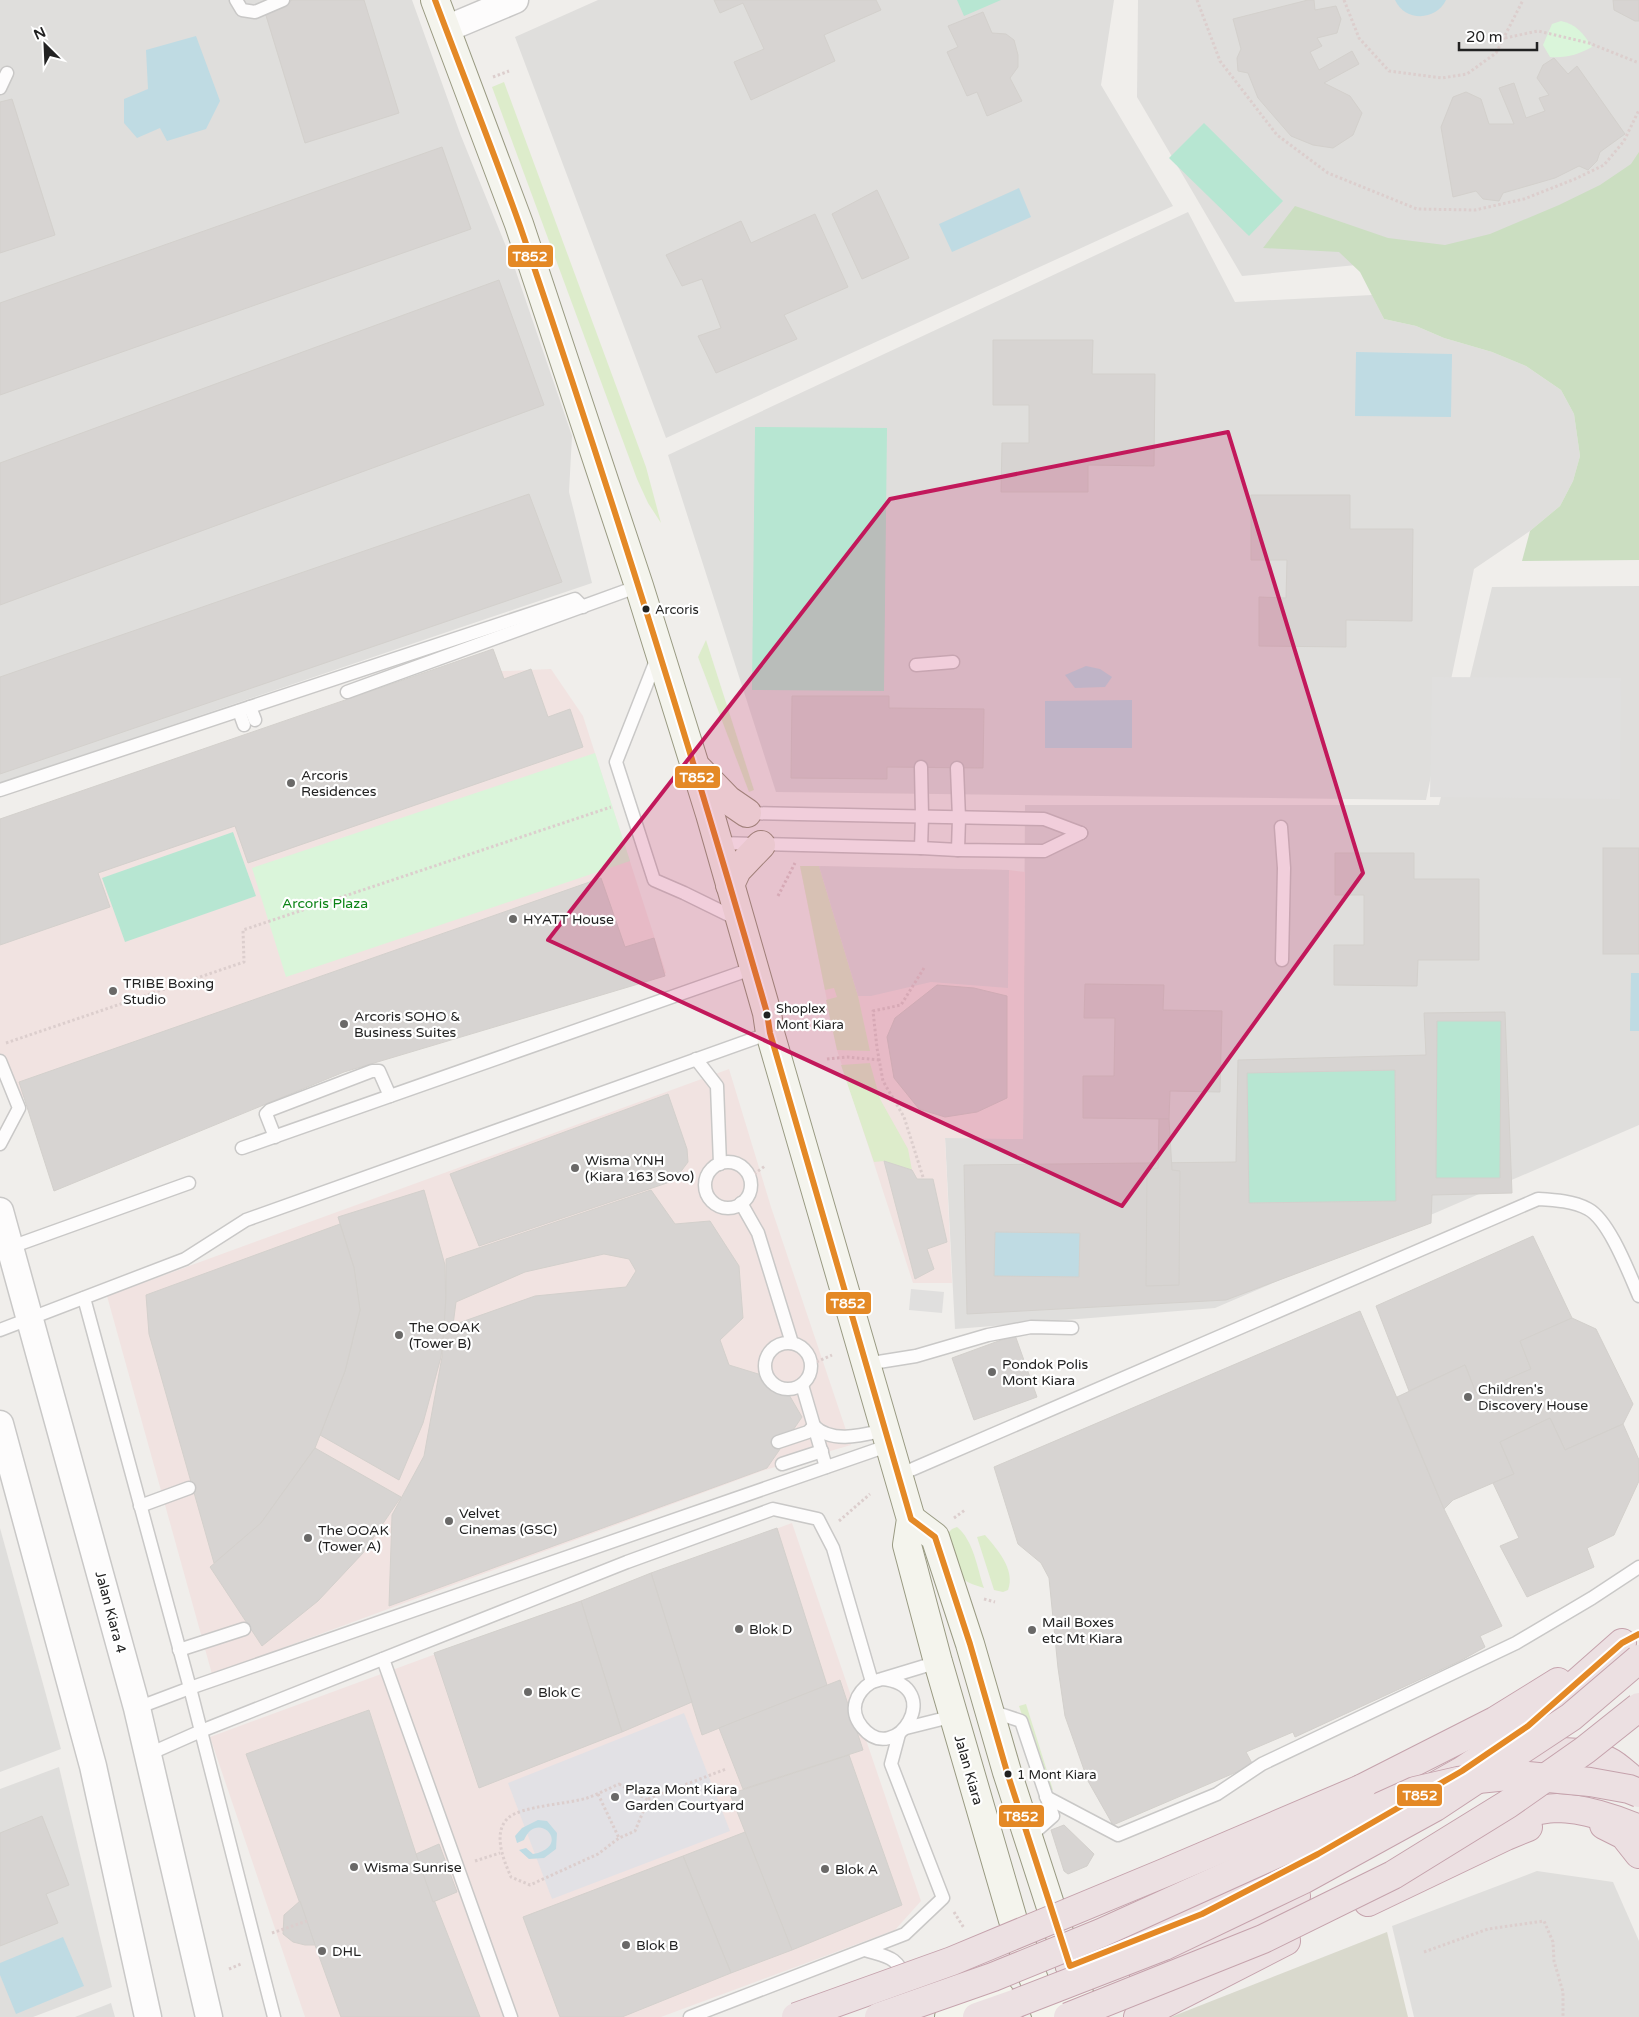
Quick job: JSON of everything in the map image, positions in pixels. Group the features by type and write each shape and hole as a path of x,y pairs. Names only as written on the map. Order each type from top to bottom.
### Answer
{"highway":[{"path":"796,2017 952,1961 1361,1789 1495,1721 1633,1645"},
{"path":"1070,1966 1202,1914 1318,1854 1462,1771 1528,1726 1633,1645"},
{"path":"977,2017 1164,1946 1304,1878 1435,1807 1571,1717 1633,1645"},
{"path":"1082,2012 1263,1939 1393,1875 1508,1804 1585,1750 1639,1707"},
{"path":"1082,2012 1155,1970 1306,1891 1445,1814 1512,1765 1541,1753 1568,1752 1593,1756 1610,1762 1639,1785"},
{"path":"879,2017 993,1977 1101,1933 1415,1791 1458,1782 1518,1775 1590,1782 1629,1789 1639,1793"},
{"path":"1082,2012 1196,1972 1427,1846 1501,1818 1557,1808 1600,1814 1639,1829"},
{"path":"1138,2017 1263,1952 1506,1836 1542,1821 1570,1819 1600,1823 1624,1836 1639,1854"}],"main road":[{"name":"Jalan Kiara","path":"435,0 519,224 639,586 695,765 726,814 718,843 767,1014 770,1033 912,1520 907,1545 938,1662 1012,1920 1048,2017"},
{"path":"695,765 728,800 726,814"},
{"path":"730,885 737,870 761,845"},
{"path":"912,1520 935,1537 970,1644 988,1710 1028,1838 1070,1966 1082,2012 1048,2017"},
{"path":"950,2017 1070,1966"}],"street":[{"path":"446,29 515,0"},
{"name":"Jalan Kiara 4","path":"0,1211 31,1318 149,1754 209,2017"},
{"path":"0,1424 93,1766 148,2017"}],"lane":[{"path":"236,0 242,10 255,12 283,0"},
{"path":"0,88 7,73"},
{"path":"347,692 639,586"},
{"path":"0,790 576,599 583,607"},
{"path":"660,652 616,762 654,880 739,920"},
{"path":"916,665 953,662"},
{"path":"245,709 249,723"},
{"path":"921,767 921,848"},
{"path":"957,768 958,850"},
{"path":"718,843 1044,851 1081,833 1044,819 726,814"},
{"path":"1281,827 1284,868 1282,960"},
{"path":"242,1148 754,968"},
{"path":"0,1330 185,1259 246,1220 770,1033"},
{"path":"696,1059 717,1086 720,1164"},
{"path":"0,1061 19,1108 0,1144"},
{"path":"275,1137 266,1114 270,1110 372,1071 379,1071 390,1096"},
{"path":"734,1163 740,1166 750,1177 750,1191 742,1203 734,1207 720,1206 708,1196 706,1181 713,1168 720,1164 734,1163"},
{"path":"11,1247 190,1183"},
{"path":"899,1475 1538,1199 1568,1202 1589,1209 1610,1232 1639,1296"},
{"path":"742,1203 758,1233 792,1343"},
{"path":"84,1298 190,1688 274,2017"},
{"path":"866,1364 916,1356 988,1335 1031,1327 1072,1328"},
{"path":"784,1343 792,1343 806,1350 810,1356 811,1372 802,1385 787,1389 780,1388 773,1384 765,1371 765,1364 771,1350 784,1343"},
{"path":"802,1385 826,1467"},
{"path":"814,1426 821,1433 833,1436 888,1438"},
{"path":"778,1442 808,1432 814,1426"},
{"path":"137,1708 826,1467 888,1438"},
{"path":"782,1464 822,1451"},
{"path":"140,1506 189,1488"},
{"path":"149,1754 201,1731 627,1562 773,1509 818,1519 833,1548 877,1680"},
{"path":"1046,1797 1118,1835 1217,1794 1262,1764 1516,1643 1639,1568"},
{"path":"179,1650 244,1629"},
{"path":"383,1659 511,2017"},
{"path":"938,1662 877,1680 864,1687 858,1695 855,1704 858,1722 864,1730 881,1738 954,1716"},
{"path":"690,2017 905,1934 943,1898 891,1764 903,1731 911,1720 914,1710 912,1700 908,1691 901,1684 892,1680 877,1680"},
{"path":"988,1710 1022,1721 1053,1816 1028,1838"},
{"path":"865,1950 895,1959 904,1973 909,1990 908,2009 904,2017"}],"path":[{"path":"1197,0 1220,61 1277,135 1328,173 1417,209 1476,210 1524,199 1575,179 1604,165 1624,141 1639,110"},
{"path":"1344,0 1359,38 1389,71 1442,78 1467,74 1496,53 1524,0"},
{"path":"1505,38 1538,31 1589,43 1639,63"},
{"path":"0,1045 244,962 243,930 628,801"},
{"path":"778,896 797,859"},
{"path":"923,1177 904,1117 883,1081 873,1011 901,1005 924,968"},
{"path":"827,1058 879,1060"},
{"path":"750,1177 765,1166"},
{"path":"812,1364 832,1355"},
{"path":"826,1533 870,1494"},
{"path":"648,1800 619,1784 586,1798 520,1812 508,1818 502,1828 500,1852 511,1877 530,1885 545,1880 598,1854 619,1838 635,1831 648,1800 726,1769"},
{"path":"598,1794 619,1838"},
{"path":"254,1939 306,1921"},
{"path":"1424,1952 1488,1929 1544,1921 1553,1942 1554,1961 1563,1992 1563,2017"},
{"path":"229,1969 241,1964"}],"highlighted area":[{"path":"1228,432 1363,873 1122,1206 548,940 890,499"}],"shaded area":[{"path":"0,0 412,0 461,136 514,266 572,436 569,492 592,583 0,783"},
{"path":"598,0 1114,0 1101,85 1173,206 666,438 515,37"},
{"path":"1138,0 1639,0 1639,160 1627,178 1451,256 1242,276 1137,97"},
{"path":"1188,212 1235,302 1372,295 1384,319 1416,326 1444,338 1492,352 1526,366 1561,390 1574,414 1580,456 1573,481 1560,506 1530,531 1474,569 1426,800 776,792 668,455"},
{"path":"1639,586 1639,1125 1215,1308 955,1329 945,1137 1023,1139 1025,805 1439,805 1492,587"},
{"path":"551,669 583,716 666,973 344,1072 41,1112 0,1078 0,835 484,672"},
{"path":"1432,677 1621,678 1620,799 1430,797"},
{"path":"800,866 1009,870 1025,872 1023,1139 945,1138 952,1283 913,1283 837,1050"},
{"path":"819,866 1009,870 1008,988 931,982 871,996 858,996"},
{"path":"729,1069 771,1207 851,1445 765,1470 212,1674 107,1296"},
{"path":"911,1289 944,1292 942,1313 909,1310"},
{"path":"792,1523 921,1901 895,1930 661,2017 305,2017 210,1737"},
{"path":"0,1528 61,1749 0,1772"},
{"name":"Plaza Mont Kiara Garden Courtyard","path":"684,1713 730,1831 552,1899 508,1783"},
{"path":"59,1767 112,1987 33,2017 0,2017 0,1789"},
{"path":"1537,1871 1613,1882 1639,1941 1639,2017 1414,2017 1392,1926"},
{"path":"1387,1932 1408,2017 1171,2017"},
{"path":"111,2003 115,2017 75,2017"}],"green space":[{"path":"957,0 1001,0 964,16"},
{"path":"1561,21 1571,24 1579,30 1592,47 1572,55 1550,57 1543,45 1552,24"},
{"path":"504,82 646,467 661,523 648,503 637,479 492,87"},
{"path":"1204,123 1283,201 1249,236 1169,158"},
{"path":"1639,152 1639,560 1522,561 1530,531 1560,506 1573,481 1580,456 1574,414 1561,390 1526,366 1492,352 1444,338 1416,326 1384,319 1360,272 1339,252 1263,248 1295,206 1388,238 1445,245 1490,234 1559,205 1600,185 1631,164"},
{"path":"755,427 887,428 884,691 752,690"},
{"path":"706,640 754,790 749,792 698,657"},
{"name":"Arcoris Plaza","path":"595,753 630,861 286,977 252,868"},
{"path":"233,832 256,896 125,942 102,878"},
{"path":"800,866 819,866 858,996 870,1051 837,1050 826,1000 837,997 834,988 825,990"},
{"path":"1437,1021 1501,1021 1500,1178 1436,1178"},
{"path":"870,1063 880,1099 908,1149 912,1170 884,1161 874,1162 841,1065"},
{"path":"1395,1070 1396,1201 1249,1203 1247,1073"},
{"path":"957,1527 971,1547 984,1588 965,1580 955,1570 947,1534"},
{"path":"985,1535 1000,1553 1007,1568 1010,1582 1008,1590 1003,1592 994,1590 977,1537"},
{"path":"1026,1704 1053,1790 1047,1791 1019,1706"}],"water":[{"path":"1395,0 1446,0 1435,12 1420,16 1406,12"},
{"path":"196,36 220,101 206,129 167,141 160,128 137,138 124,123 124,99 148,89 146,50"},
{"path":"1019,188 1031,217 952,252 939,224"},
{"path":"1356,352 1452,354 1451,417 1355,416"},
{"path":"1086,666 1100,669 1112,677 1105,687 1075,688 1065,675"},
{"path":"1132,700 1132,748 1045,748 1045,701"},
{"path":"1631,973 1639,973 1639,1031 1630,1031"},
{"path":"995,1232 1080,1233 1079,1277 994,1276"},
{"path":"538,1820 547,1821 557,1833 556,1849 544,1858 529,1859 519,1850 526,1848 533,1854 545,1850 551,1844 552,1838 549,1832 543,1828 537,1828 530,1831 524,1840 517,1843 515,1836 522,1828"},
{"path":"63,1937 84,1986 16,2014 0,1975 0,1963"}],"building":[{"path":"293,0 364,0 399,113 305,143 264,9"},
{"path":"714,0 876,0 881,10 824,35 835,61 751,100 734,62 764,49 743,3 720,13"},
{"path":"1314,0 1315,10 1336,6 1341,19 1337,33 1317,38 1322,46 1310,52 1319,70 1352,51 1359,64 1324,83 1350,96 1362,113 1353,135 1333,148 1313,145 1291,136 1258,98 1248,73 1238,71 1237,58 1241,49 1233,19"},
{"path":"1613,0 1639,0 1639,21 1635,21 1614,10"},
{"path":"983,12 992,33 1006,34 1014,40 1018,55 1018,67 1010,78 1022,101 987,116 977,92 967,96 947,52 958,47 948,26"},
{"path":"1554,58 1568,74 1577,66 1625,134 1600,152 1597,161 1588,170 1579,166 1555,178 1503,193 1499,201 1483,199 1476,191 1453,197 1441,127 1453,97 1466,92 1481,99 1489,124 1514,124 1499,88 1514,83 1526,118 1545,111 1539,98 1549,95 1537,78 1543,65"},
{"path":"12,99 55,235 0,253 0,102"},
{"path":"442,147 471,229 0,395 0,303"},
{"path":"877,190 909,258 862,279 832,214"},
{"path":"815,214 848,287 784,315 797,339 716,373 698,336 721,328 702,279 682,286 666,255 741,221 751,243"},
{"path":"499,280 544,405 0,605 0,463"},
{"path":"993,340 1093,340 1092,374 1155,374 1154,466 1088,465 1088,492 1001,492 1002,443 1029,443 1029,405 993,405"},
{"path":"529,494 562,582 0,774 0,677"},
{"path":"1251,495 1350,495 1350,529 1413,529 1412,621 1346,620 1346,647 1259,646 1259,597 1286,598 1287,560 1251,560"},
{"name":"Arcoris Residences","path":"493,649 504,679 531,669 548,717 570,709 583,747 248,863 235,826 98,873 110,907 0,945 0,819"},
{"path":"792,696 889,696 889,708 984,709 983,768 887,767 887,779 791,778"},
{"path":"1603,848 1639,848 1639,954 1603,954"},
{"path":"1335,853 1414,853 1414,879 1479,879 1479,960 1418,960 1417,986 1334,985 1334,945 1364,945 1364,895 1335,895"},
{"name":"Arcoris SOHO & Business Suites","path":"601,878 625,947 654,938 665,976 344,1072 54,1191 19,1082"},
{"path":"1085,984 1164,985 1163,1010 1222,1011 1220,1092 1170,1091 1169,1119 1083,1118 1083,1076 1114,1076 1115,1018 1084,1018"},
{"path":"937,985 974,988 1007,996 1007,1098 977,1112 945,1117 919,1109 894,1078 887,1037 895,1018"},
{"path":"1505,1012 1512,1193 1432,1195 1431,1223 1226,1300 967,1314 964,1165 1236,1162 1238,1060 1426,1055 1424,1013","holes":["1437,1021 1501,1021 1500,1178 1436,1178","1395,1070 1396,1201 1249,1203 1247,1073","995,1232 1080,1233 1079,1277 994,1276"]},
{"name":"Wisma YNH (Kiara 163 Sovo)","path":"668,1094 687,1149 688,1162 679,1174 667,1183 479,1246 450,1174"},
{"path":"1159,1119 1169,1119 1172,1170 1180,1171 1179,1285 1146,1286 1147,1170 1158,1168"},
{"path":"884,1161 912,1170 917,1179 933,1179 947,1242 927,1249 934,1269 915,1279"},
{"name":"The OOAK (Tower B)","path":"424,1190 445,1265 446,1314 441,1357 423,1423 399,1480 320,1435 345,1371 360,1310 354,1268 338,1217"},
{"path":"651,1190 675,1224 710,1221 739,1266 743,1318 720,1340 729,1365 781,1381 802,1417 767,1468 389,1606 392,1515 424,1456 442,1357 446,1296 446,1259","holes":["604,1254 629,1259 636,1271 626,1287 535,1296 453,1325 456,1302 525,1272"]},
{"path":"340,1224 354,1268 360,1310 345,1371 315,1448 261,1523 214,1563 149,1334 146,1295"},
{"path":"1533,1236 1572,1318 1520,1341 1531,1369 1476,1393 1465,1365 1409,1391 1376,1306"},
{"name":"1 Mont Kiara","path":"1360,1311 1444,1509 1502,1626 1480,1636 1485,1647 1460,1661 1295,1737 1293,1732 1246,1752 1253,1765 1113,1825 1088,1781 1065,1716 1049,1578 1041,1563 1018,1544 994,1467"},
{"path":"1572,1318 1596,1329 1633,1404 1623,1424 1565,1450 1550,1418 1500,1442 1514,1474 1453,1500 1444,1509 1397,1397 1465,1365 1476,1393 1531,1369 1520,1341"},
{"name":"Pondok Polis Mont Kiara","path":"1015,1335 1037,1397 974,1420 952,1358"},
{"path":"1550,1418 1565,1450 1623,1424 1639,1460 1639,1481 1614,1535 1587,1548 1594,1567 1527,1597 1500,1546 1519,1538 1493,1483 1514,1474 1500,1442"},
{"name":"The OOAK (Tower A)","path":"315,1448 401,1497 363,1553 318,1601 262,1646 210,1567 261,1523"},
{"name":"Blok D","path":"777,1528 827,1685 702,1735 651,1573"},
{"path":"651,1573 692,1702 622,1732 581,1601"},
{"name":"Blok C","path":"581,1601 622,1732 479,1788 434,1653"},
{"path":"840,1680 863,1750 743,1789 719,1728"},
{"name":"Wisma Sunrise","path":"369,1710 416,1854 480,2017 341,2017 246,1754"},
{"name":"Blok A","path":"849,1755 902,1905 792,1950 730,1794"},
{"path":"42,1816 69,1885 46,1894 58,1923 0,1946 0,1833"},
{"path":"1064,1825 1094,1854 1087,1866 1068,1874 1064,1871 1051,1830"},
{"path":"745,1832 792,1950 731,1973 683,1856"},
{"path":"439,1844 457,1892 433,1902 416,1854"},
{"name":"Blok B","path":"683,1856 731,1973 622,2017 560,2017 523,1917"},
{"path":"300,1901 315,1945 293,1942 283,1934 284,1915"}],"transit line":[{"name":"T852","path":"435,0 520,226 648,618 767,1013 770,1033 911,1519 935,1537 970,1644 1007,1772 1070,1966 1202,1914 1318,1854 1462,1771 1528,1726 1622,1643 1639,1634"}],"place":[{"name":"Arcoris","path":"646,609"},
{"name":"Arcoris Residences","path":"291,783"},
{"name":"HYATT House","path":"513,919"},
{"name":"TRIBE Boxing Studio","path":"113,991"},
{"name":"Shoplex Mont Kiara","path":"767,1015"},
{"name":"Arcoris SOHO & Business Suites","path":"344,1024"},
{"name":"Wisma YNH (Kiara 163 Sovo)","path":"575,1168"},
{"name":"The OOAK (Tower B)","path":"399,1335"},
{"name":"Pondok Polis Mont Kiara","path":"992,1372"},
{"name":"Children's Discovery House","path":"1468,1397"},
{"name":"Velvet Cinemas (GSC)","path":"449,1521"},
{"name":"The OOAK (Tower A)","path":"308,1538"},
{"name":"Blok D","path":"739,1629"},
{"name":"Mail Boxes etc Mt Kiara","path":"1032,1630"},
{"name":"Blok C","path":"528,1692"},
{"name":"1 Mont Kiara","path":"1008,1774"},
{"name":"Plaza Mont Kiara Garden Courtyard","path":"615,1797"},
{"name":"Wisma Sunrise","path":"354,1867"},
{"name":"Blok A","path":"825,1869"},
{"name":"Blok B","path":"626,1945"},
{"name":"DHL","path":"322,1951"}]}
